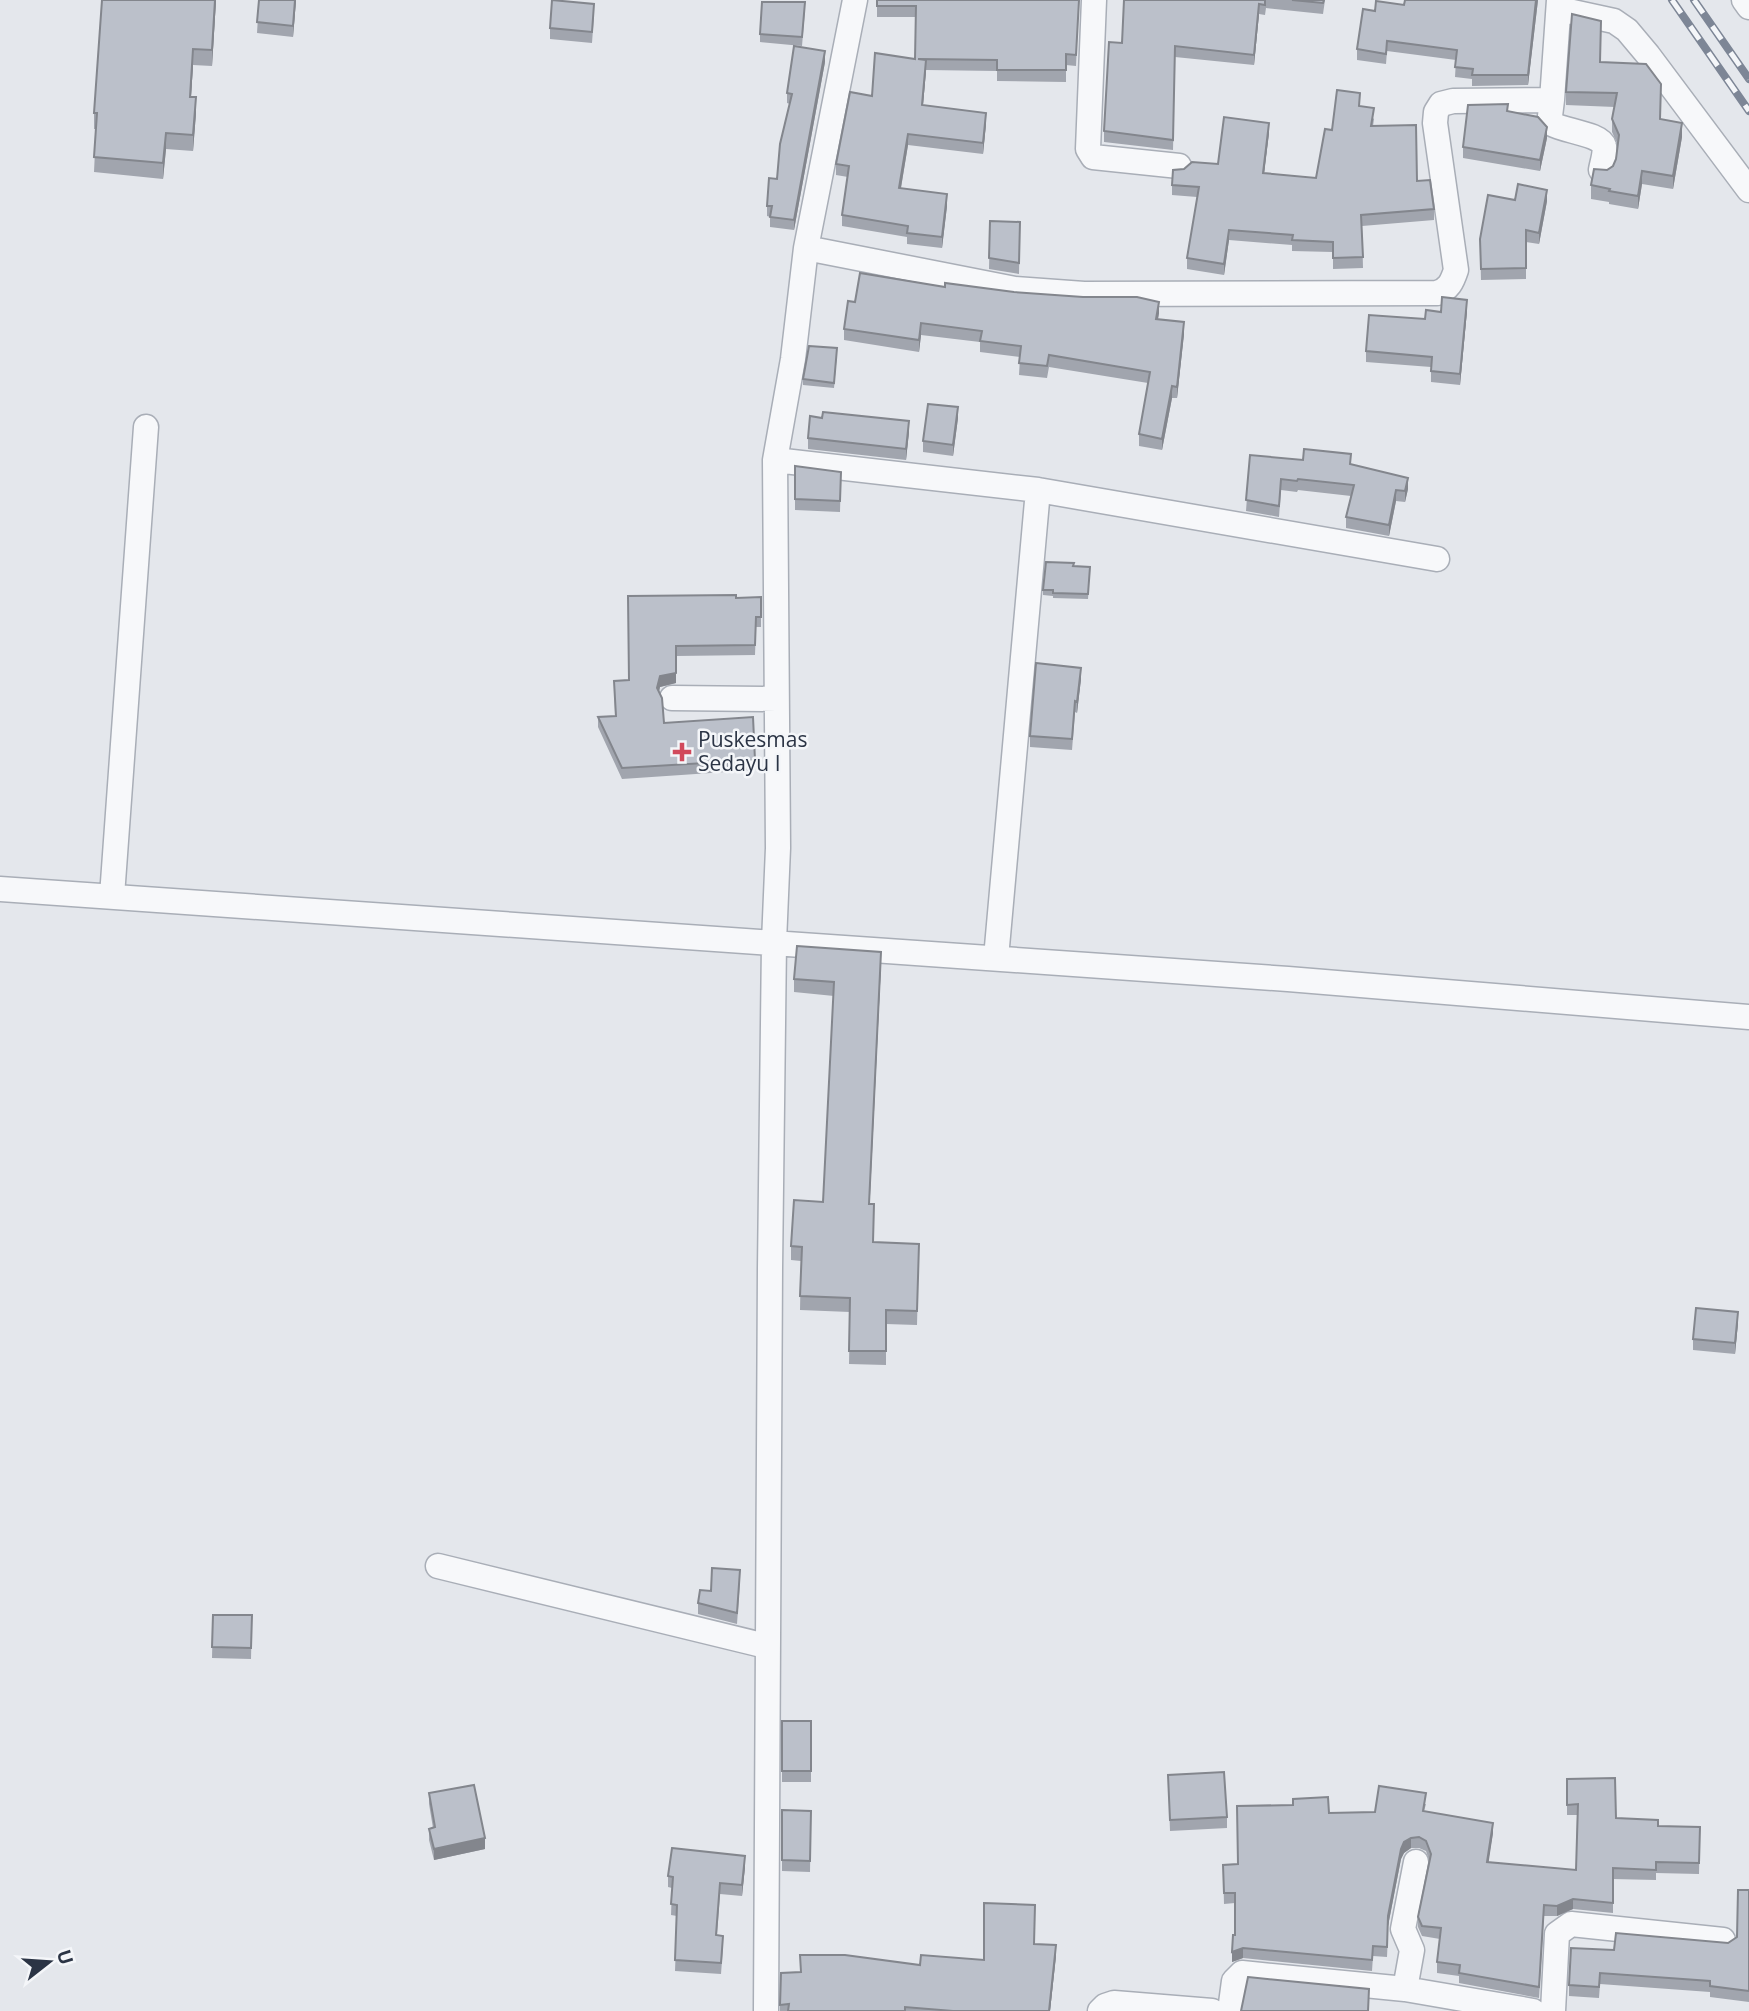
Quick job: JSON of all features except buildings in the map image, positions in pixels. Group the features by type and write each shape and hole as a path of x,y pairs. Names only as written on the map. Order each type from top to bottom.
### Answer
{"street":[{"path":"766,2011 766,1646 774,942 778,848 775,460 793,359 806,248 855,0"},
{"path":"1094,0 1088,149 1093,157 1179,166"},
{"path":"1744,0 1749,7"},
{"path":"1601,170 1604,144 1596,138 1552,124 1550,116 1559,5 1614,21 1627,30 1749,190"},
{"path":"806,248 1015,289 1044,292 1437,293 1446,290 1453,281 1456,270 1435,123 1436,112 1441,104 1453,101 1552,100"},
{"path":"112,897 146,427"},
{"path":"775,460 1038,490 1437,559"},
{"path":"996,958 1038,490"},
{"path":"672,698 776,699"},
{"path":"0,889 1301,980 1749,1017"},
{"path":"438,1566 766,1646"},
{"path":"1405,1989 1412,1950 1403,1929 1416,1862"},
{"path":"1553,2011 1557,1934 1571,1924 1723,1940"},
{"path":"1230,2011 1234,1981 1242,1973 1405,1989 1533,2011"},
{"path":"1100,2011 1114,2003 1212,2011"}],"railway":[{"path":"1672,0 1749,111"},
{"path":"1694,0 1749,79"}],"place":[{"name":"Puskesmas Sedayu I","path":"682,752"}]}
